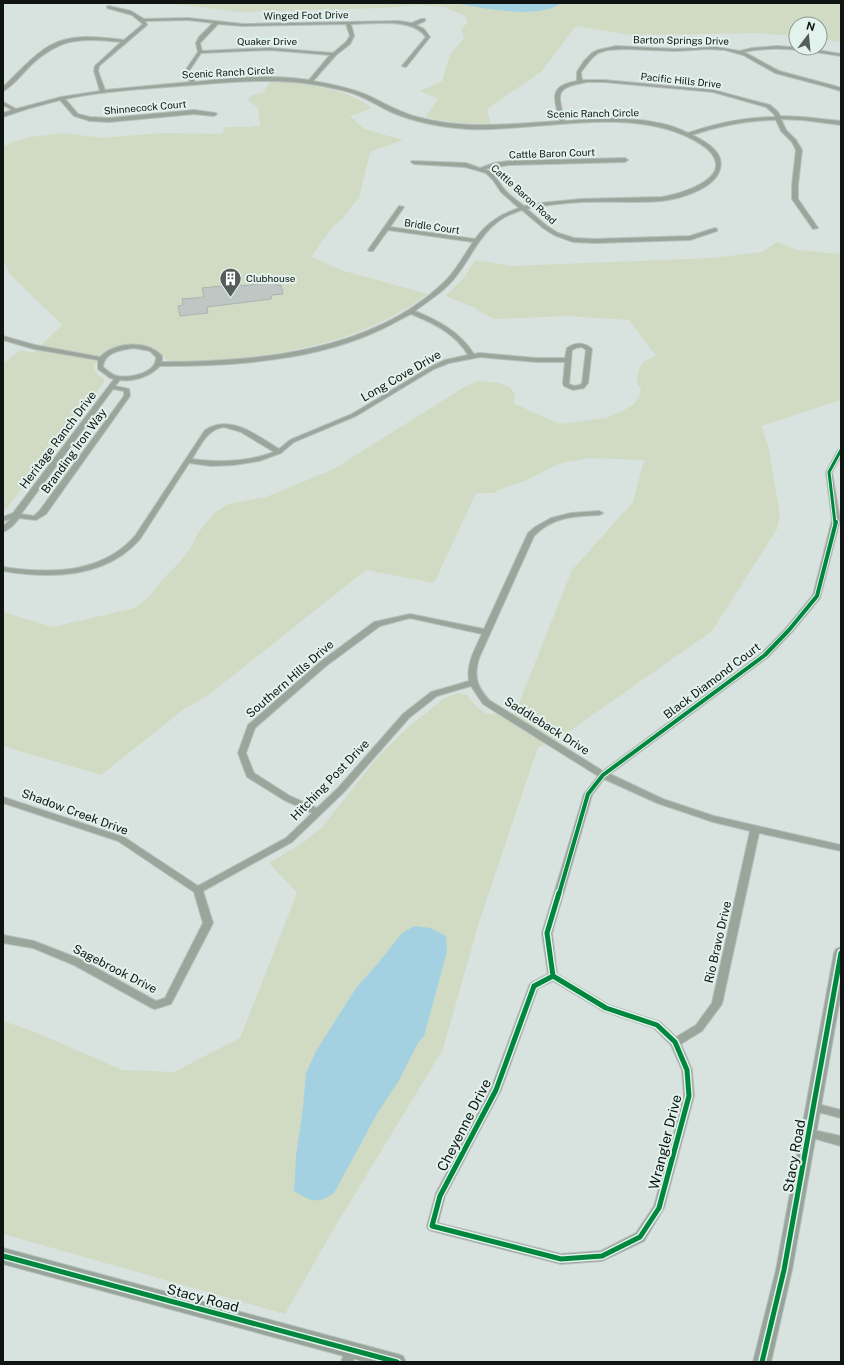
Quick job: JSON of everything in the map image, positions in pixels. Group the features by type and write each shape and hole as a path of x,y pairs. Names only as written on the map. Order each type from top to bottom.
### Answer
{"main road":[{"name":"Stacy Road","path":"762,1362 784,1270 841,953"},
{"name":"Stacy Road","path":"3,1256 349,1356 397,1362"}],"street":[{"path":"103,91 96,71 97,66 145,24 143,20 134,13 109,7"},
{"name":"Winged Foot Drive","path":"143,20 188,19 243,25 399,22 412,25 424,31 428,37 404,66"},
{"path":"412,25 423,20"},
{"path":"193,83 187,72 200,52 198,43 200,38 216,23"},
{"path":"310,82 334,54 348,43 352,36 348,23"},
{"path":"3,90 43,53 56,44 71,40 87,39 124,41"},
{"path":"740,52 759,47 774,47 841,55"},
{"name":"Barton Springs Drive","path":"580,82 579,72 589,58 605,48 673,50 714,48 740,52 751,56 765,66 778,72 828,85 841,90"},
{"name":"Quaker Drive","path":"200,52 270,49 334,54"},
{"name":"Scenic Ranch Circle","path":"3,114 61,98 103,91 262,78 310,82 353,92 401,114 435,123 489,127 631,121 663,126 689,134 713,151 718,164 714,177 705,185 694,192 678,197 662,199 557,203 523,208 502,216 486,227 461,267 433,296 410,312 358,336 303,351 263,359 233,362 160,364"},
{"name":"Pacific Hills Drive","path":"563,123 556,100 557,94 565,86 580,82 604,81 713,91 763,104 772,108 779,117 784,131 794,141 799,150 794,190 796,203 815,228"},
{"name":"Shinnecock Court","path":"61,98 76,115 90,119 109,120 194,112 214,114"},
{"path":"3,103 15,110"},
{"path":"689,134 723,123 779,117 841,123"},
{"name":"Cattle Baron Court","path":"480,169 509,163 625,160"},
{"name":"Cattle Baron Road","path":"414,162 458,164 480,169 492,176 504,191 550,231 573,240 595,241 684,238 699,236 715,230"},
{"name":"Bridle Court","path":"371,250 401,207"},
{"name":"Bridle Court","path":"386,228 476,241"},
{"path":"410,312 438,324 455,334 462,340 472,356"},
{"path":"3,338 34,347 102,359"},
{"path":"583,345 589,349 586,383 582,387 573,388 566,385 568,360 569,350 574,346 583,345"},
{"path":"124,347 143,347 157,354 160,358 160,364 152,372 144,376 127,378 110,376 100,368 102,359 114,350 124,347"},
{"name":"Long Cove Drive","path":"188,460 218,464 234,464 261,459 278,452 292,441 354,415 440,363 472,356 568,360"},
{"name":"Heritage Ranch Drive","path":"3,530 14,520 16,515 118,378"},
{"name":"Branding Iron Way","path":"16,515 36,518 43,512 127,396 127,390 111,387"},
{"path":"3,569 34,574 68,572 98,564 116,555 126,548 140,533 211,427 223,425 237,427 278,452"},
{"name":"Black Diamond Court","path":"603,775 765,655 789,630 817,596 836,520 829,472 841,450"},
{"path":"472,683 472,667 486,632 526,543 536,529 543,523 565,515 599,513"},
{"path":"3,519 16,515"},
{"name":"Southern Hills Drive","path":"317,812 287,798 250,775 242,753 251,727 323,664 377,624 410,616 486,632"},
{"name":"Saddleback Drive","path":"472,683 486,702 603,775 643,794 682,809 755,829 841,848"},
{"name":"Hitching Post Drive","path":"198,890 289,840 341,790 406,716 434,694 472,683"},
{"path":"553,976 547,933 588,794 603,775"},
{"name":"Shadow Creek Drive","path":"3,800 121,839 198,890"},
{"name":"Rio Bravo Drive","path":"675,1042 699,1028 717,1004 755,829"},
{"name":"Sagebrook Drive","path":"3,939 34,945 77,962 154,1005 168,1000 208,923 198,890"},
{"name":"Wrangler Drive","path":"432,1226 561,1259 602,1256 640,1237 659,1208 689,1096 687,1070 675,1042 657,1025 606,1008 553,976"},
{"name":"Cheyenne Drive","path":"432,1226 440,1196 496,1090 534,986 553,976"},
{"path":"814,1107 841,1114"},
{"path":"809,1133 841,1141"}],"green space":[{"path":"169,3 841,3 841,42 828,40 828,16 788,16 788,35 757,33 631,35 576,26 542,71 487,109 491,124 474,124 425,117 438,99 420,91 442,81 450,55 464,38 461,29 468,22 465,16 445,7 416,5 386,8 239,12"},
{"path":"271,82 324,88 350,95 372,108 350,116 364,129 403,140 370,152 359,197 342,219 331,229 311,257 344,271 428,294 399,312 369,327 338,339 306,348 240,358 172,362 164,358 160,352 145,345 127,345 104,353 96,362 94,369 97,374 104,379 104,382 3,513 3,364 20,350 33,353 62,325 9,273 3,258 3,147 15,141 31,137 64,133 101,138 164,133 221,134 223,133 225,127 249,127 260,125 258,108 248,100 252,95 263,93 268,84"},
{"path":"777,242 798,250 837,254 841,252 841,400 761,426 768,445 780,515 777,529 712,631 557,740 538,747 480,919 443,1049 332,1232 285,1314 3,1234 3,1021 35,1032 122,1070 174,1072 240,1038 297,893 269,863 304,842 323,826 377,758 406,729 443,699 458,693 467,695 475,705 486,714 515,713 572,570 633,502 644,460 589,458 572,461 558,464 525,481 498,490 494,493 476,493 434,583 366,570 207,696 183,710 101,775 3,746 3,612 53,627 135,608 150,596 162,580 179,563 190,549 198,533 213,514 228,504 266,497 332,470 466,386 478,381 500,383 510,387 515,395 513,403 560,424 606,418 632,406 639,397 641,389 637,384 639,369 646,360 656,356 629,320 567,316 493,319 473,307 445,296 463,279 475,260 511,266 713,258 762,252"}],"water":[{"path":"455,3 561,3 551,8 539,11 525,12 494,10"},
{"path":"415,926 430,928 446,936 447,952 424,1036 418,1043 398,1082 378,1112 334,1193 323,1199 310,1199 294,1191 296,1156 306,1073 316,1051 356,988 402,933"}],"building":[{"name":"Clubhouse","path":"275,282 276,285 281,285 283,294 272,295 271,299 207,307 208,313 180,316 178,306 183,305 182,299 204,297 202,288 240,284 241,286"}],"cycle path":[{"path":"553,976 534,986 496,1090 440,1196 432,1226 561,1259 602,1256 640,1237 659,1208 689,1096 687,1070 675,1042 657,1025 606,1008 553,976 547,933 588,794 603,775 765,655 789,630 817,596 836,520 829,472 841,450"},
{"path":"762,1362 784,1270 841,953"},
{"path":"3,1256 397,1362"}],"place":[{"name":"Clubhouse","path":"231,298"}]}
